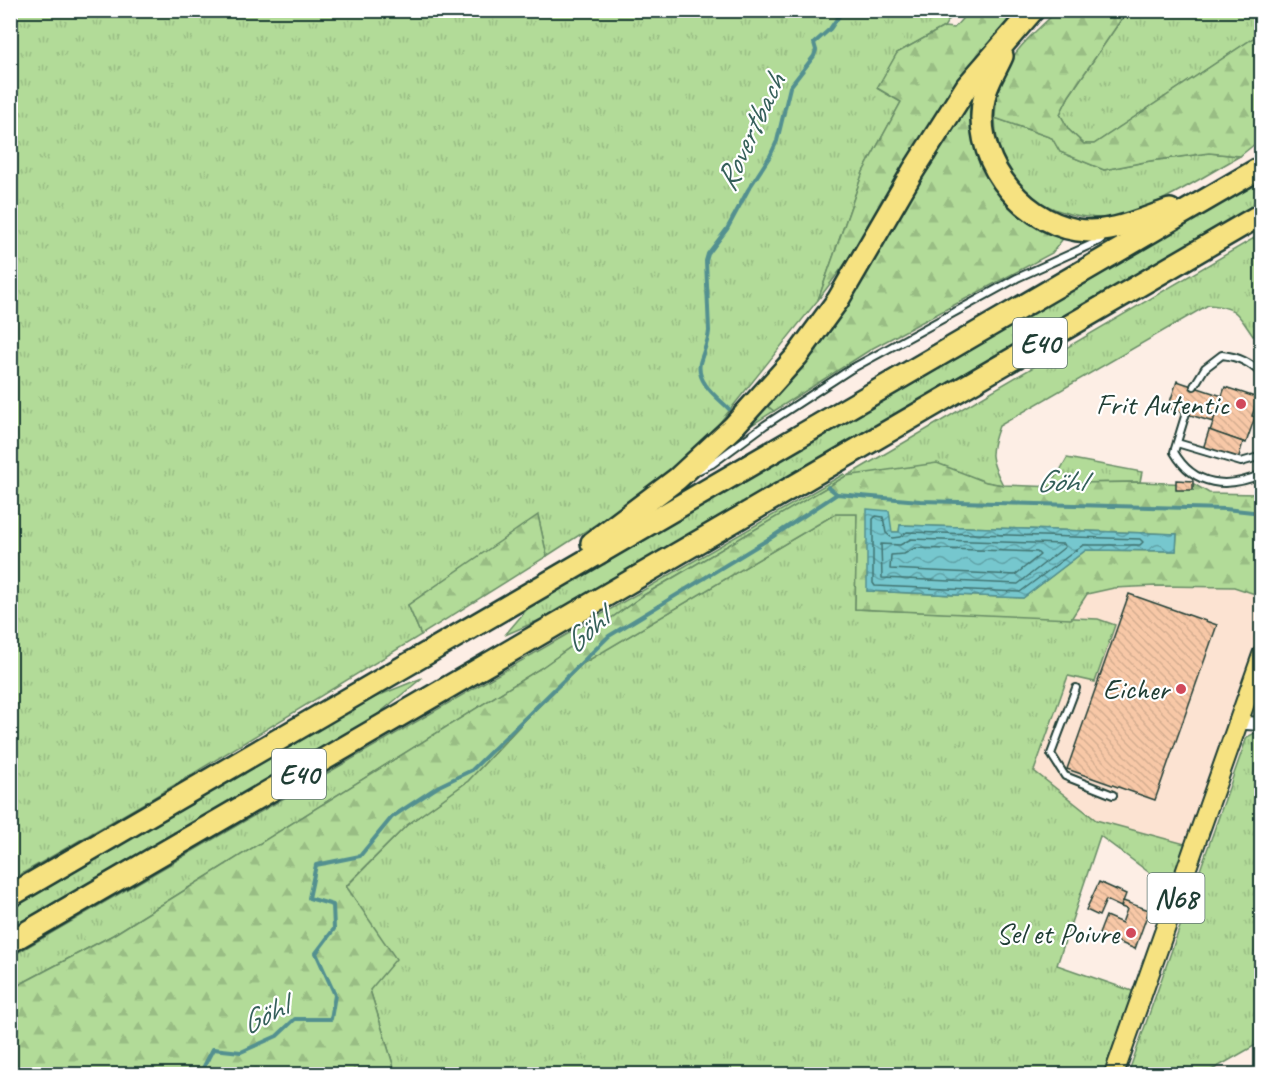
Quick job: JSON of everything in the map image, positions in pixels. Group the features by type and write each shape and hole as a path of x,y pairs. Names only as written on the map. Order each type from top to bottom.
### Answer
{"highway":[{"path":"586,553 677,479 740,432 749,411 797,356 838,300 913,171 967,86 1033,10"},
{"path":"1012,35 985,94 982,127 997,174 1010,191 1049,221 1077,230 1112,229 1171,210 1197,205"},
{"name":"E40","path":"10,896 547,583 564,567 586,553 767,455 1262,167"},
{"name":"E40","path":"10,942 1262,214"}],"main road":[{"name":"N68","path":"1114,1074 1262,655"}],"street":[{"path":"1239,721 1262,724"}],"lane":[{"path":"740,432 765,425 851,369 1017,278 1099,242 1112,229"},
{"path":"1194,386 1205,368 1222,355 1236,357 1250,363 1262,374"},
{"path":"1186,413 1174,452 1180,463 1201,478 1223,484 1247,481 1262,474"},
{"path":"1177,442 1241,462 1262,456"},
{"path":"1076,688 1051,754 1065,776 1113,795"}],"shaded area":[{"path":"1234,587 1261,596 1261,632 1185,844 1096,820 1034,771 1069,675 1095,682 1115,625 1098,619 1071,619 1087,594 1114,588"}],"green space":[{"path":"11,11 955,11 944,27 897,53 878,89 901,102 863,172 818,300 717,426 674,468 629,503 547,556 538,516 408,605 421,635 153,798 11,880"},
{"path":"969,11 1015,11 952,92 853,253 818,300 863,172 901,102 877,88 897,53 944,27 954,28"},
{"path":"1057,11 1127,11 1069,96 1060,114 1069,130 1084,144 1094,144 1261,33 1261,139 1240,156 1209,153 1104,170 1060,152 1052,138 995,118 1000,83 1006,69 1022,46"},
{"path":"1127,11 1261,11 1261,33 1094,144 1084,144 1069,130 1060,114 1069,96"},
{"path":"970,97 976,105 976,142 1065,236 1052,253 873,348 774,411 765,404"},
{"path":"995,118 1052,138 1060,152 1104,170 1209,153 1240,156 1147,207 1112,219 1084,217 1057,210 1045,204 1034,198 1014,179 1001,156 997,143"},
{"path":"1261,176 1261,204 568,608 505,635 539,595"},
{"path":"1261,234 1261,332 1253,336 1231,310 1208,305 999,426 993,443 992,456 995,469 1003,485 986,482 846,476 644,595 541,668 113,935 11,989 10,957 844,474 847,476"},
{"path":"765,404 774,411 742,431"},
{"path":"1067,458 1142,472 1140,482 1074,483 1058,487 1042,487 1058,474"},
{"path":"937,463 986,482 1003,485 1058,487 1074,483 1140,482 1194,484 1209,493 1257,494 1261,489 1261,596 1234,587 1114,588 1087,594 1071,619 855,609 857,514 835,514 582,664 468,781 407,825 346,886 396,959 370,990 396,1074 11,1074 11,989 113,935 541,668 644,595 846,476","holes":["889,511 891,532 899,532 900,525 1177,534 1176,551 1086,550 1023,598 867,591"]},
{"path":"835,514 857,514 855,609 1098,619 1115,625 1095,682 1068,676 1034,771 1096,820 1185,844 1170,888 1100,836 1057,965 1135,992 1105,1074 396,1074 370,990 346,887 407,825 468,781 582,664"},
{"path":"538,515 547,556 421,635 408,605"},
{"path":"422,678 360,729 11,934 10,903 343,710"},
{"path":"1261,730 1261,1042 1205,1074 1128,1074 1247,737"}],"water":[{"path":"867,509 889,511 892,532 899,532 900,525 1177,534 1176,551 1086,550 1023,598 867,591"}],"building":[{"path":"1177,381 1222,396 1213,422 1168,408"},
{"path":"1225,387 1258,398 1252,416 1255,417 1246,443 1210,431"},
{"path":"1209,430 1243,442 1238,460 1203,449"},
{"path":"1176,480 1193,481 1193,490 1176,490"},
{"path":"1129,594 1217,625 1155,800 1067,769"},
{"path":"1099,882 1126,894 1121,907 1106,900 1099,916 1086,910"},
{"path":"1123,901 1149,910 1135,949 1099,934 1106,916 1122,923 1127,909 1121,907"}],"waterway":[{"name":"Rovertbach","path":"729,409 708,389 701,377 700,363 709,331 706,261 708,254 727,229 770,156 777,141 790,87 814,56 816,50 814,43 830,29 843,10"},
{"name":"Rovertbach","path":"828,487 837,494"},
{"name":"Göhl","path":"200,1074 213,1049 241,1052 277,1036 295,1019 331,1019 335,995 316,953 334,929 333,905 309,898 316,865 360,856 392,817 439,786 472,770 609,636 772,537 837,494 920,501 1225,509 1262,513"}],"place":[{"name":"Frit Autentic","path":"1241,404"},
{"name":"Eicher","path":"1181,689"},
{"name":"Sel et Poivre","path":"1131,933"}]}
